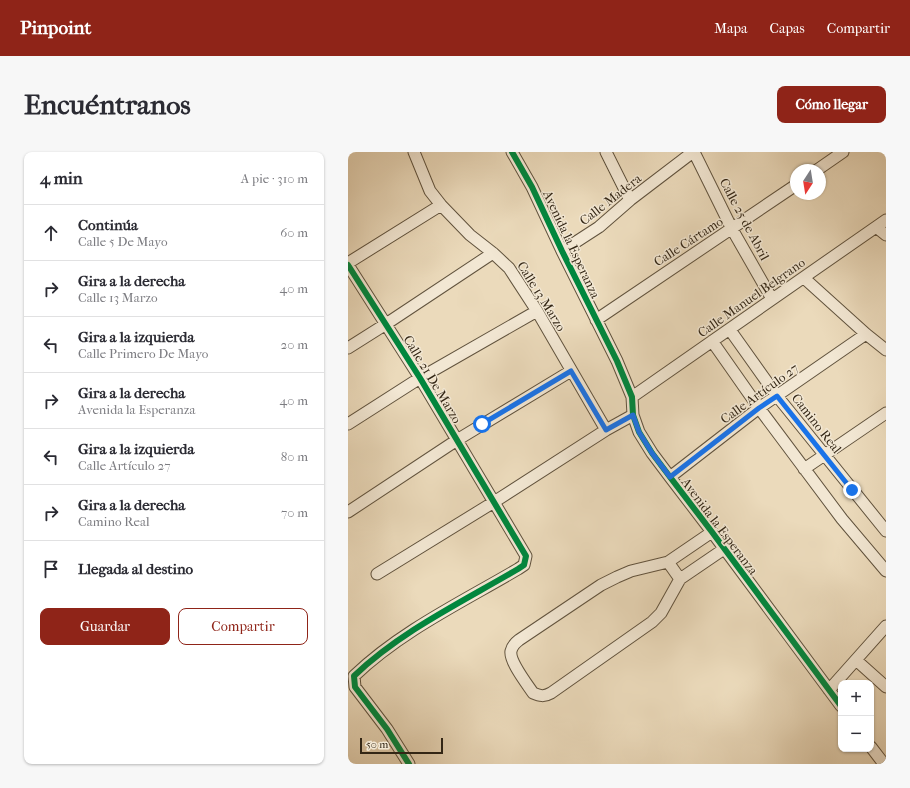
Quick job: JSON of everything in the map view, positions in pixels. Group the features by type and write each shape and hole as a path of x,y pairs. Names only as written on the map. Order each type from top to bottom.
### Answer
{"street":[{"name":"Calle 13 Marzo","path":"414,152 430,191 441,205 470,235 509,268 537,311 606,430"},
{"name":"Avenida la Esperanza","path":"512,152 532,187 617,361 632,397 633,415 639,432 652,453 838,702"},
{"path":"606,152 630,200"},
{"name":"Calle Madera","path":"562,251 599,227 630,200 694,152"},
{"name":"Calle 25 de Abril","path":"694,152 732,229 772,299"},
{"path":"826,164 844,152"},
{"name":"Calle Cártamo","path":"596,320 790,189"},
{"path":"348,264 441,205"},
{"name":"Calle Manuel Belgrano","path":"632,397 886,220"},
{"path":"876,227 886,235"},
{"path":"348,348 493,253"},
{"name":"Calle 21 De Marzo","path":"348,264 420,378 526,556 524,565 419,627 366,665 354,676 355,687 387,729 409,764"},
{"path":"804,278 886,350"},
{"path":"348,424 420,378 537,311"},
{"name":"Camino Real","path":"730,330 777,396 886,532"},
{"name":"Calle Artículo 27","path":"670,477 759,408 866,334"},
{"path":"712,341 759,408 847,526 886,571"},
{"path":"348,512 457,440 571,371"},
{"path":"804,469 886,412"},
{"path":"377,574 494,502 606,430 633,415"},
{"path":"712,532 668,562 617,576 601,585 519,640 514,645 511,652 511,659 533,693 546,696 652,622 661,613 680,579 724,549"},
{"path":"668,562 680,579"},
{"path":"829,690 886,626"},
{"path":"856,660 886,687"},
{"path":"874,751 884,764"}],"cycle path":[{"path":"512,152 532,187 617,361 632,397 633,415 639,432 652,453 838,702"},
{"path":"348,265 420,378 526,556 524,565 412,631 372,660 354,676 355,687 387,729 409,764"}],"route":[{"path":"482,424 571,371 606,430 633,415 639,432 652,453 670,477 759,408 777,396 852,490"}]}
